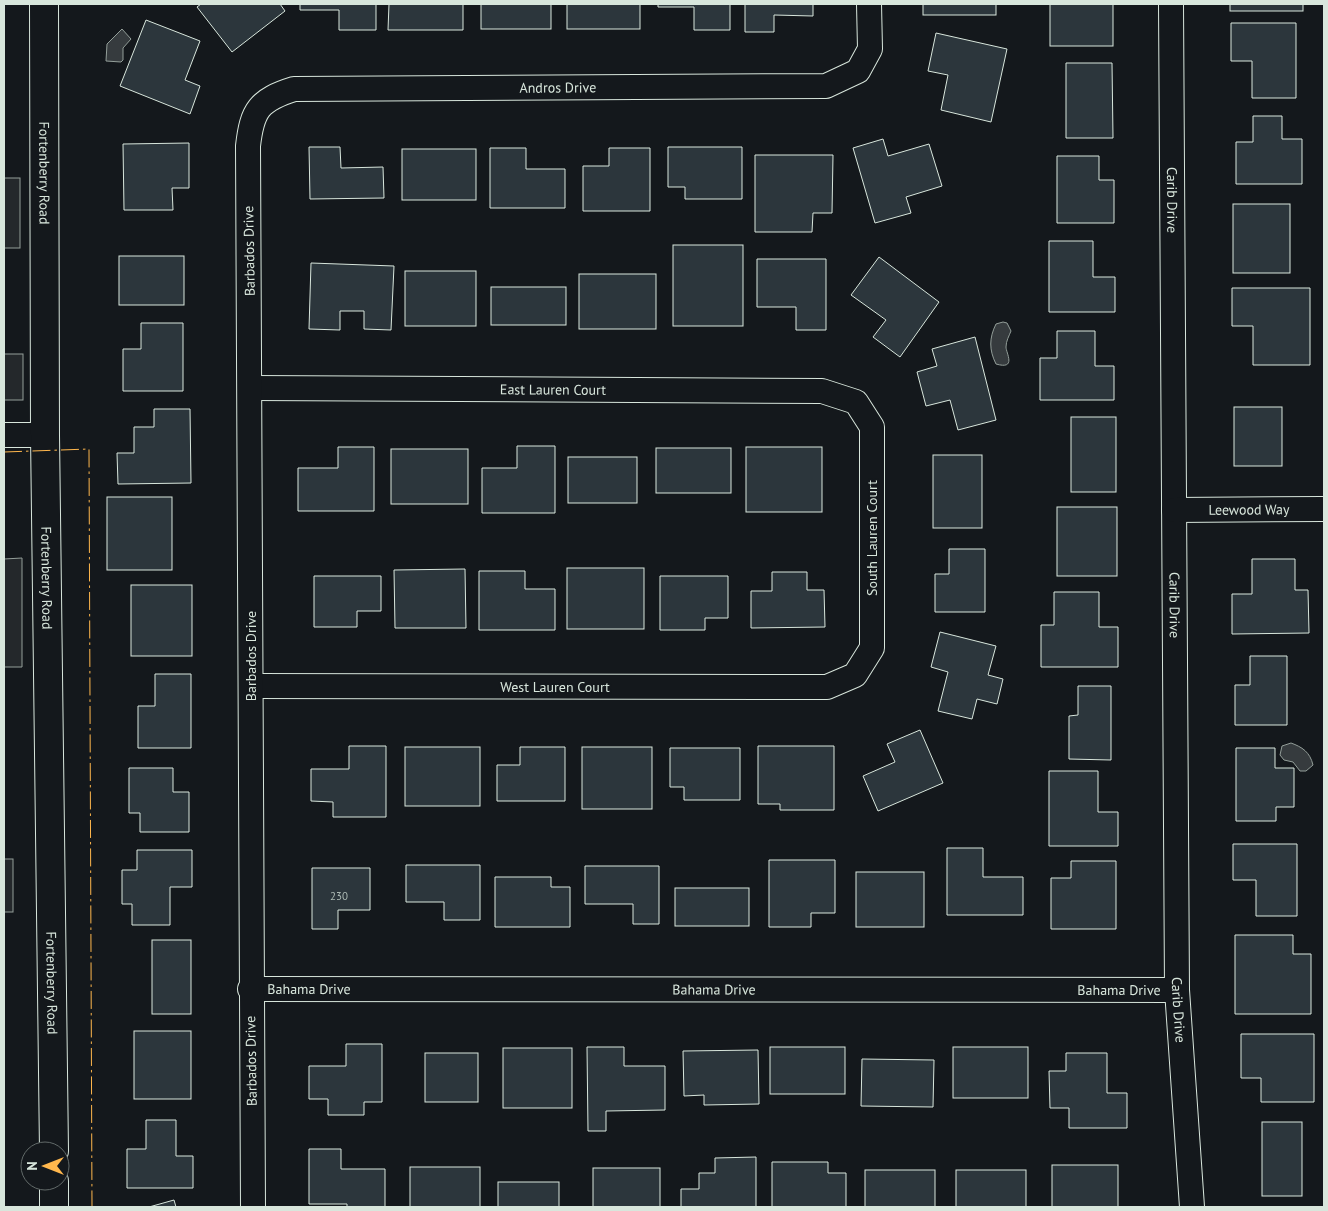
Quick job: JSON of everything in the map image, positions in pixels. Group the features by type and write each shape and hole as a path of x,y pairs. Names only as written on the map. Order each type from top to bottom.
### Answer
{"street":[{"name":"Fortenberry Road","path":"44,4 45,435 54,1141"},
{"name":"Andros Drive","path":"259,107 275,95 294,88 826,86 858,72 870,49 870,4"},
{"name":"Carib Drive","path":"1171,4 1177,990 1192,1207"},
{"name":"Barbados Drive","path":"252,1207 250,989 251,388 248,146 251,125 259,107"},
{"name":"East Lauren Court","path":"251,388 822,391 856,402"},
{"name":"South Lauren Court","path":"855,675 872,648 872,427 856,402"},
{"path":"4,435 45,435"},
{"name":"Leewood Way","path":"1174,510 1324,508"},
{"name":"West Lauren Court","path":"252,686 826,688 855,675"},
{"name":"Bahama Drive","path":"250,989 1177,990"},
{"path":"54,1191 54,1207"}],"shaded area":[{"path":"122,29 131,39 123,48 123,60 121,62 106,61 107,44"},
{"path":"4,178 20,178 20,248 4,248"},
{"path":"1007,323 1011,331 1006,345 1009,360 1006,365 996,364 991,344 996,324"},
{"path":"4,354 23,354 23,400 4,400"},
{"path":"22,558 22,667 4,667 4,559"},
{"path":"1291,743 1308,753 1313,765 1306,771 1300,771 1293,762 1284,760 1280,755 1282,746"},
{"path":"4,859 13,859 13,912 4,912"}],"building":[{"path":"201,4 280,4 285,11 232,52 197,7"},
{"path":"300,4 376,4 376,30 339,30 339,10 300,10"},
{"path":"389,4 463,4 463,30 388,30"},
{"path":"481,4 551,4 551,29 481,29"},
{"path":"567,4 640,4 640,29 567,29"},
{"path":"658,4 730,4 730,30 694,30 694,7 658,7"},
{"path":"745,4 813,4 813,16 774,15 774,32 745,32"},
{"path":"923,4 996,4 996,15 923,15"},
{"path":"1050,4 1113,4 1113,46 1050,46"},
{"path":"1230,4 1303,4 1303,11 1230,11"},
{"path":"146,20 200,41 185,80 200,86 190,114 120,86"},
{"path":"1231,23 1296,23 1296,98 1252,98 1252,61 1231,61"},
{"path":"936,33 1007,49 991,122 941,110 948,75 928,71"},
{"path":"1066,63 1112,63 1113,138 1066,138"},
{"path":"1253,116 1282,116 1282,139 1302,139 1302,184 1236,184 1236,142 1253,142"},
{"path":"883,139 888,156 929,144 942,186 906,197 911,213 875,223 853,148"},
{"path":"189,143 189,188 172,188 173,210 124,210 123,144"},
{"path":"309,147 340,147 341,168 383,167 384,198 310,199"},
{"path":"668,147 742,147 742,199 685,199 685,187 668,187"},
{"path":"490,148 526,148 526,169 565,169 565,208 490,208"},
{"path":"609,148 650,148 650,211 583,211 583,166 609,166"},
{"path":"402,149 476,149 476,200 402,200"},
{"path":"755,155 833,155 832,213 813,213 812,232 755,232"},
{"path":"1057,156 1099,156 1099,180 1114,180 1114,223 1057,223"},
{"path":"1233,204 1290,204 1290,273 1233,273"},
{"path":"1049,241 1093,241 1093,277 1115,277 1115,312 1049,312"},
{"path":"673,245 743,245 743,326 673,326"},
{"path":"119,256 184,256 184,305 119,305"},
{"path":"879,257 939,302 900,357 873,337 886,320 851,295"},
{"path":"757,259 826,259 826,330 796,330 796,307 757,307"},
{"path":"311,263 394,266 391,330 364,329 364,311 340,311 340,330 309,329"},
{"path":"405,271 476,271 476,326 405,326"},
{"path":"579,274 656,274 656,329 579,329"},
{"path":"491,287 566,287 566,325 491,325"},
{"path":"1232,288 1310,288 1310,365 1253,365 1253,326 1232,326"},
{"path":"141,323 183,323 183,391 123,391 123,349 141,349"},
{"path":"1057,331 1095,331 1095,366 1114,366 1114,400 1040,400 1040,358 1057,358"},
{"path":"975,337 996,420 958,430 950,400 926,406 917,372 937,366 932,349"},
{"path":"1234,407 1282,407 1282,466 1234,466"},
{"path":"154,409 190,409 191,483 118,484 117,453 134,453 134,427 154,427"},
{"path":"1071,417 1116,417 1116,492 1071,492"},
{"path":"517,446 555,446 555,513 482,513 482,468 517,468"},
{"path":"338,447 374,447 374,511 298,511 298,468 338,468"},
{"path":"746,447 822,447 822,512 746,512"},
{"path":"656,448 731,448 731,493 656,493"},
{"path":"391,449 468,449 468,504 391,504"},
{"path":"933,455 982,455 982,528 933,528"},
{"path":"568,457 637,457 637,503 568,503"},
{"path":"107,497 172,497 172,570 107,570"},
{"path":"1057,507 1117,507 1117,576 1057,576"},
{"path":"949,549 985,549 985,612 935,612 935,574 949,574"},
{"path":"1252,559 1295,559 1295,590 1308,590 1309,633 1232,634 1232,594 1252,594"},
{"path":"567,568 644,568 644,629 567,629"},
{"path":"465,569 466,628 395,628 394,570"},
{"path":"479,571 525,571 525,589 555,589 555,630 479,630"},
{"path":"772,572 807,572 807,590 824,590 825,627 751,628 751,591 772,591"},
{"path":"314,576 381,576 381,611 357,611 357,627 314,627"},
{"path":"660,576 728,576 728,618 705,618 705,630 660,630"},
{"path":"131,585 192,585 192,656 131,656"},
{"path":"1054,592 1099,592 1099,627 1118,627 1118,667 1041,667 1041,625 1054,625"},
{"path":"940,632 996,646 988,675 1003,679 997,704 977,699 972,719 938,711 948,672 931,667"},
{"path":"1250,656 1287,656 1287,725 1235,725 1235,685 1250,685"},
{"path":"155,674 191,674 191,748 138,748 138,706 155,706"},
{"path":"1078,686 1111,686 1111,760 1069,759 1069,716 1078,715"},
{"path":"920,730 943,783 878,811 863,776 895,762 887,744"},
{"path":"349,746 386,746 386,817 333,817 333,802 311,801 311,769 349,769"},
{"path":"758,746 834,746 834,810 780,810 780,804 758,804"},
{"path":"405,747 480,747 480,806 405,806"},
{"path":"520,747 565,747 565,801 497,801 497,765 520,765"},
{"path":"582,747 652,747 652,809 582,809"},
{"path":"670,748 740,748 740,800 684,800 684,787 670,787"},
{"path":"1236,748 1275,748 1275,768 1294,768 1294,807 1276,807 1276,821 1236,821"},
{"path":"129,768 173,768 173,792 189,792 189,832 140,832 140,813 129,813"},
{"path":"1049,771 1098,771 1098,812 1118,812 1118,846 1049,846"},
{"path":"1233,844 1297,844 1297,916 1256,916 1256,880 1233,880"},
{"path":"947,848 983,848 983,877 1023,877 1023,915 947,915"},
{"path":"137,850 192,850 192,887 170,887 170,925 132,925 132,904 122,904 122,870 137,870"},
{"path":"769,860 835,860 835,913 811,913 811,927 769,927"},
{"path":"1071,861 1116,861 1116,929 1051,929 1051,878 1071,878"},
{"path":"406,865 480,865 480,920 444,920 444,902 406,902"},
{"path":"585,866 659,866 659,924 633,924 633,904 585,904"},
{"path":"312,868 370,868 370,910 338,910 338,929 312,929"},
{"path":"856,872 924,872 924,927 856,927"},
{"path":"495,877 551,877 551,887 570,887 570,927 495,927"},
{"path":"675,888 749,888 749,926 675,926"},
{"path":"1235,935 1293,935 1293,954 1311,954 1311,1014 1235,1014"},
{"path":"152,940 191,940 191,1014 152,1014"},
{"path":"134,1031 191,1031 191,1099 134,1099"},
{"path":"1241,1034 1314,1034 1314,1102 1261,1102 1261,1078 1241,1078"},
{"path":"346,1044 382,1044 382,1102 364,1102 364,1115 328,1115 328,1099 309,1099 309,1066 346,1066"},
{"path":"587,1047 624,1047 624,1066 665,1066 665,1110 606,1111 606,1131 588,1131"},
{"path":"770,1047 845,1047 845,1094 770,1094"},
{"path":"953,1047 1028,1047 1028,1098 953,1098"},
{"path":"503,1048 572,1048 572,1108 503,1108"},
{"path":"758,1050 759,1104 704,1105 704,1095 684,1096 683,1051"},
{"path":"425,1053 478,1053 478,1102 425,1102"},
{"path":"1066,1053 1107,1053 1107,1093 1127,1093 1127,1128 1069,1128 1069,1108 1050,1108 1049,1071 1066,1071"},
{"path":"862,1059 934,1060 933,1107 861,1106"},
{"path":"146,1120 176,1120 176,1156 193,1156 193,1188 127,1188 127,1149 146,1149"},
{"path":"1262,1122 1302,1122 1302,1196 1262,1196"},
{"path":"309,1149 341,1149 341,1169 385,1169 385,1207 309,1204"},
{"path":"756,1157 756,1207 681,1207 681,1189 699,1189 699,1173 715,1173 715,1158"},
{"path":"772,1162 828,1162 828,1173 846,1173 846,1207 772,1207"},
{"path":"1052,1165 1118,1165 1118,1207 1052,1207"},
{"path":"410,1167 480,1167 480,1207 410,1207"},
{"path":"593,1168 660,1168 660,1207 593,1207"},
{"path":"865,1170 935,1170 935,1207 865,1207"},
{"path":"956,1170 1026,1170 1026,1207 956,1207"},
{"path":"498,1182 559,1182 559,1207 498,1207"},
{"path":"174,1200 176,1207 149,1207"}],"power":[{"path":"4,452 89,449 92,1207"}]}
